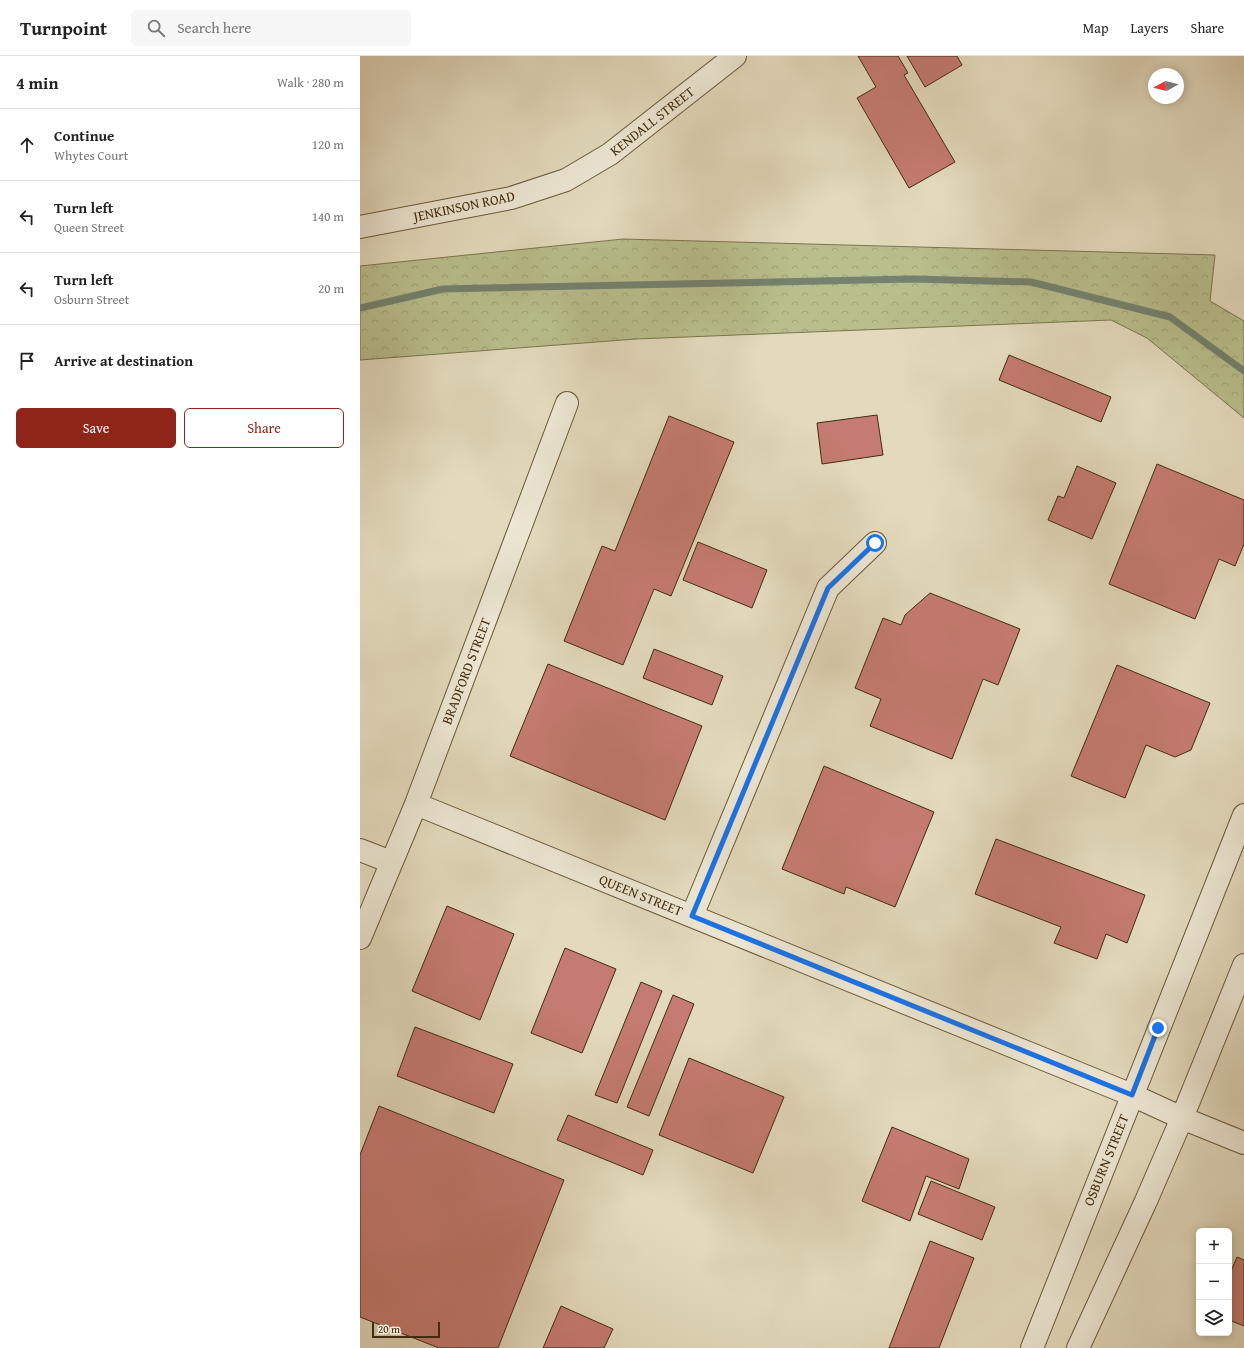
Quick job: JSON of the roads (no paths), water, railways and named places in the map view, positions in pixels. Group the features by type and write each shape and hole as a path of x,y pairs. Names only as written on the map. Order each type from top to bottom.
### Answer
{"street":[{"name":"KENDALL STREET","path":"566,180 610,154 735,56"},
{"name":"JENKINSON ROAD","path":"360,227 511,198 566,180"},
{"name":"BRADFORD STREET","path":"360,938 416,804 567,403"},
{"path":"692,916 828,588 875,543"},
{"name":"QUEEN STREET","path":"416,804 1132,1095 1182,1118"},
{"name":"OSBURN STREET","path":"1032,1348 1244,815"},
{"path":"360,850 391,862"},
{"path":"1078,1348 1146,1201 1182,1118 1244,965"},
{"path":"1182,1118 1244,1143"}],"waterway":[{"path":"360,308 443,289 912,279 1031,282 1170,317 1244,371"}]}
